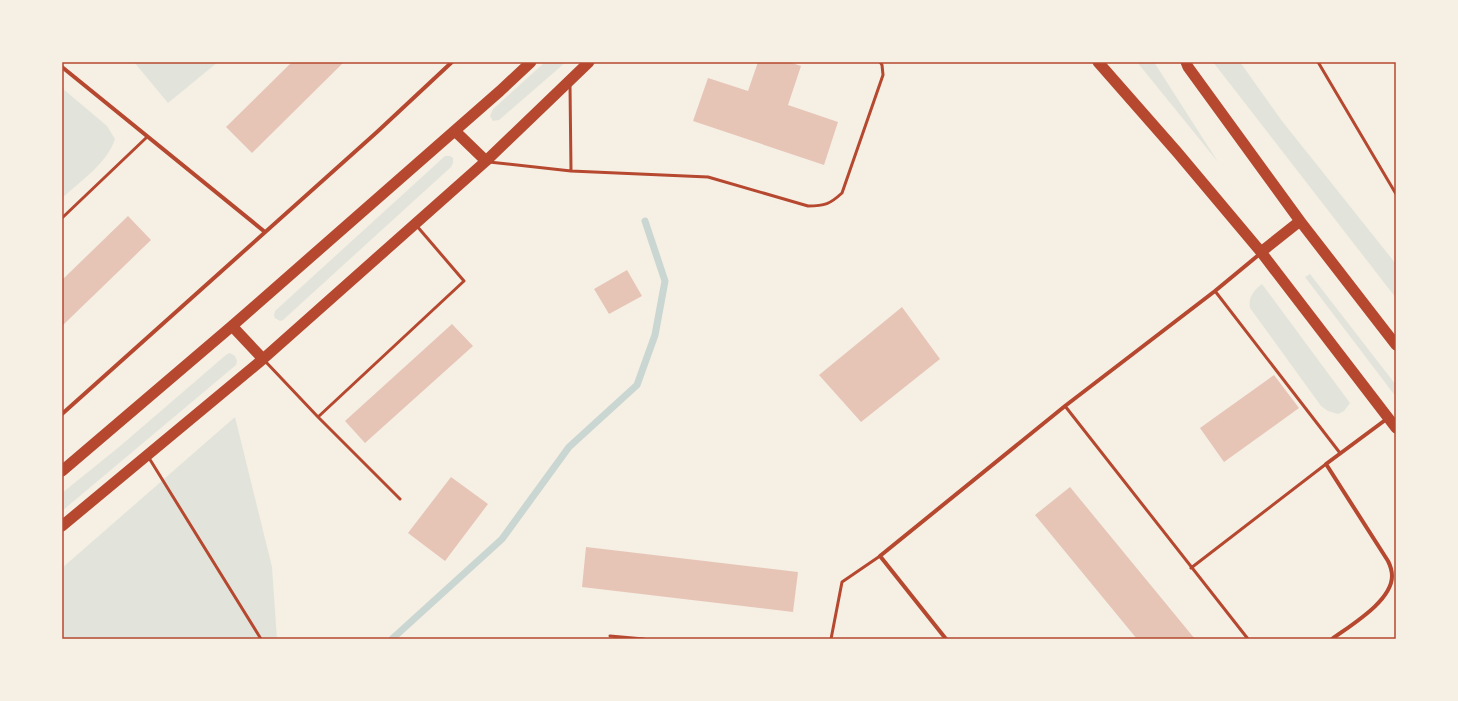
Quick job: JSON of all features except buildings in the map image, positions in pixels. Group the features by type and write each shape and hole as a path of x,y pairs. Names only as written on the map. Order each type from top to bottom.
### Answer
{"highway":[{"path":"62,471 232,326 455,131 531,62"},
{"path":"62,526 263,359 415,223 486,162 589,62"},
{"path":"1098,62 1177,152 1261,252 1396,428"},
{"path":"1186,62 1188,67 1300,221 1396,345"},
{"path":"455,131 486,162"},
{"path":"1261,252 1300,221"},
{"path":"232,326 263,359"}],"street":[{"path":"62,414 377,132 452,62"},
{"path":"62,68 265,232"},
{"path":"946,639 880,556 1064,406 1215,291 1261,252"},
{"path":"1332,639 1378,604 1389,590 1392,575 1388,561 1326,464 1389,418"}],"lane":[{"path":"486,162 572,172 708,177 808,206 820,206 831,202 842,193 883,75 882,65 880,62"},
{"path":"1318,62 1395,192"},
{"path":"570,80 572,172"},
{"path":"62,218 147,137"},
{"path":"318,417 464,281 415,223"},
{"path":"1215,291 1340,454"},
{"path":"263,359 318,417 400,499"},
{"path":"1064,406 1248,639"},
{"path":"147,455 261,639"},
{"path":"1191,568 1326,464"},
{"path":"831,639 842,582 880,556"},
{"path":"610,636 644,639"}],"shaded area":[{"path":"134,62 218,62 168,103"},
{"path":"545,62 566,62 499,120 493,121 490,116 493,109"},
{"path":"1137,62 1154,62 1218,162"},
{"path":"1213,62 1240,62 1282,121 1396,264 1396,298"},
{"path":"62,88 107,126 115,139 100,164 62,198"},
{"path":"445,156 450,156 453,158 451,167 283,320 280,321 275,318 275,311"},
{"path":"1310,274 1396,385 1396,397 1305,277"},
{"path":"1262,284 1350,403 1344,411 1338,414 1328,411 1321,406 1250,308 1252,294"},
{"path":"230,353 235,356 237,361 236,365 62,511 62,493"},
{"path":"235,417 272,567 277,639 62,639 62,568"}],"waterway":[{"path":"392,639 502,539 569,447 637,385 655,335 665,281 645,221"}]}
